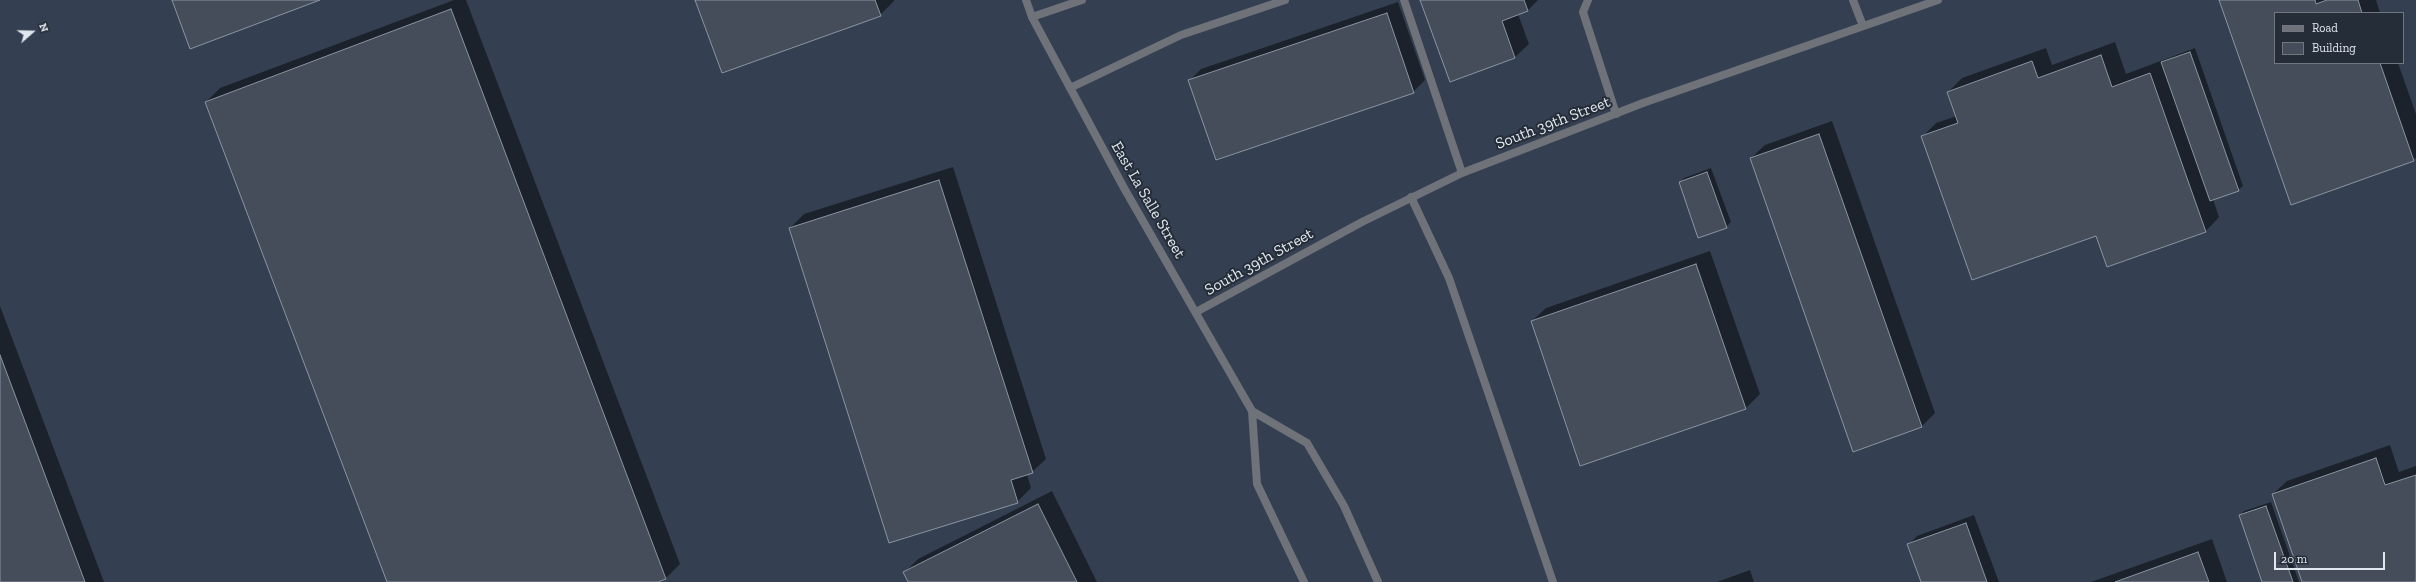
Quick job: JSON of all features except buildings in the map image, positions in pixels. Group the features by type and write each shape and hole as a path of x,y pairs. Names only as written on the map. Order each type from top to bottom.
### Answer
{"street":[{"name":"East La Salle Street","path":"1026,0 1032,17 1124,188 1252,411 1257,484 1304,582"},
{"path":"1032,17 1082,0"},
{"path":"1070,88 1181,35 1285,0"},
{"path":"1404,0 1462,173"},
{"path":"1588,0 1583,12 1616,114"},
{"path":"1853,0 1863,26"},
{"name":"South 39th Street","path":"1196,312 1411,197 1462,173 1616,114 1938,0"},
{"path":"1411,197 1449,278 1553,582"},
{"path":"1252,411 1307,443 1344,506 1378,582"}],"shaded area":[{"path":"0,0 2416,0 2416,582 0,582"}]}
